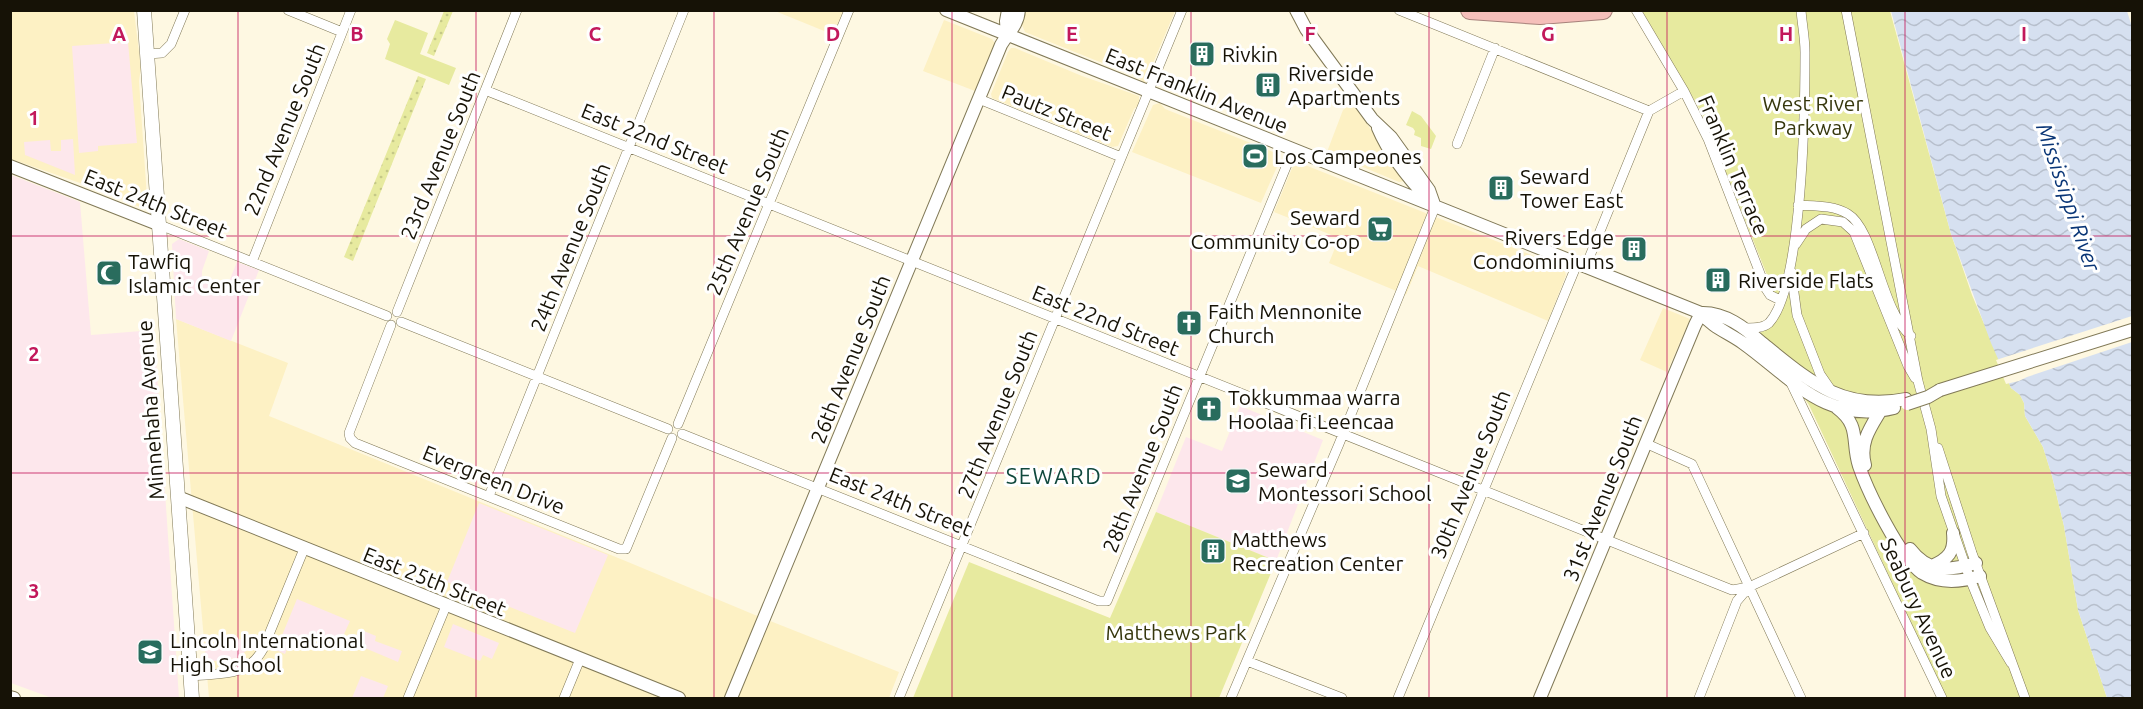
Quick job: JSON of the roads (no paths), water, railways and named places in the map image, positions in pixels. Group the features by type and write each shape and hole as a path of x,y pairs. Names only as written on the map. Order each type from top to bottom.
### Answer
{"highway":[{"path":"1470,10 1522,15 1558,15 1603,10"}],"main road":[{"name":"Minnehaha Avenue","path":"144,10 192,699"}],"street":[{"path":"148,54 162,53 171,44 185,10"},
{"path":"288,10 342,32"},
{"name":"22nd Avenue South","path":"252,262 351,10"},
{"name":"23rd Avenue South","path":"350,438 349,433 518,10"},
{"name":"24th Avenue South","path":"489,496 684,10"},
{"name":"25th Avenue South","path":"678,424 849,10"},
{"name":"East Franklin Avenue","path":"946,10 1701,314 1712,313 1742,327 1806,377 1834,394 1864,402 1906,401"},
{"name":"26th Avenue South","path":"1007,35 1008,10"},
{"name":"26th Avenue South","path":"731,699 979,99 1007,35 1016,25 1019,10"},
{"name":"27th Avenue South","path":"899,699 1182,10"},
{"path":"1231,699 1343,434 1435,207 1416,187 1384,143 1378,126 1306,29 1287,10"},
{"path":"1296,10 1306,29"},
{"path":"1399,10 1649,111 1684,91"},
{"name":"Franklin Terrace","path":"1636,10 1684,91 1708,139 1766,290 1774,298 1780,300"},
{"path":"1742,327 1759,327 1768,323 1780,300 1794,248 1805,50 1801,10"},
{"path":"1846,10 1918,381 1990,628 2011,663 2025,699"},
{"path":"1457,144 1495,48"},
{"name":"East 22nd Street","path":"485,90 1732,590 1749,587"},
{"name":"Pautz Street","path":"979,99 1121,157"},
{"name":"30th Avenue South","path":"1398,699 1483,491 1649,111"},
{"name":"28th Avenue South","path":"1107,601 1293,150"},
{"name":"East 24th Street","path":"10,166 668,429"},
{"path":"1798,205 1834,209 1850,215 1862,232 1898,323 1911,336"},
{"path":"1794,248 1806,229 1821,219 1843,222 1854,232 1908,366 1918,381"},
{"path":"1790,266 1797,315 1820,374 1834,394"},
{"name":"East Franklin Avenue","path":"1701,314 1708,322 1742,342 1816,399 1837,408 1862,411 1881,410 1906,401"},
{"name":"31st Avenue South","path":"1540,699 1645,443 1701,314"},
{"path":"1906,401 1928,397 1940,390 2133,330"},
{"name":"Seabury Avenue","path":"1789,378 1942,699"},
{"path":"1837,408 1847,415 1853,425 1856,456 1873,499 1900,547 1911,561 1923,573 1936,579 1961,581 1975,578"},
{"path":"1881,410 1864,438 1863,458 1895,525 1918,559 1932,567 1944,570 1970,565"},
{"path":"678,424 682,434 677,439 672,438 668,429 671,425 678,424"},
{"path":"1931,429 1941,496 1953,534 1970,565"},
{"name":"East 24th Street","path":"682,434 1098,601 1107,601"},
{"name":"Evergreen Drive","path":"350,438 355,443 620,549 626,549 672,438"},
{"path":"1645,443 1692,464 1801,699"},
{"name":"East 25th Street","path":"177,497 679,699"},
{"path":"1699,699 1737,601 1749,587 1862,528"},
{"path":"1932,567 1950,555 1953,549 1953,534"},
{"path":"190,676 237,672 247,668 255,661 263,649 304,549"},
{"path":"408,699 446,606"},
{"path":"564,699 580,659"},
{"path":"1247,661 1342,699"}],"water":[{"name":"Mississippi River","path":"1891,11 2127,11 2132,27 2132,698 2107,698 2078,610 2064,526 2043,447 2025,416 2024,403 2020,395 2011,388 1991,343 1951,234"}],"place":[{"name":"Rivkin","path":"1202,54"},
{"name":"Riverside Apartments","path":"1268,85"},
{"name":"Los Campeones","path":"1255,156"},
{"name":"Seward Tower East","path":"1501,188"},
{"name":"Seward Community Co-op","path":"1380,229"},
{"name":"Rivers Edge Condominiums","path":"1634,249"},
{"name":"Tawfiq Islamic Center","path":"109,273"},
{"name":"Riverside Flats","path":"1718,280"},
{"name":"Faith Mennonite Church","path":"1189,323"},
{"name":"Tokkummaa warra Hoolaa fi Leencaa","path":"1209,409"},
{"name":"Seward Montessori School","path":"1238,481"},
{"name":"Matthews Recreation Center","path":"1213,551"},
{"name":"Lincoln International High School","path":"150,652"}],"district":[{"name":"SEWARD","path":"1054,475"}],"park label":[{"name":"West River Parkway","path":"1813,115"},
{"name":"Matthews Park","path":"1176,632"}]}
